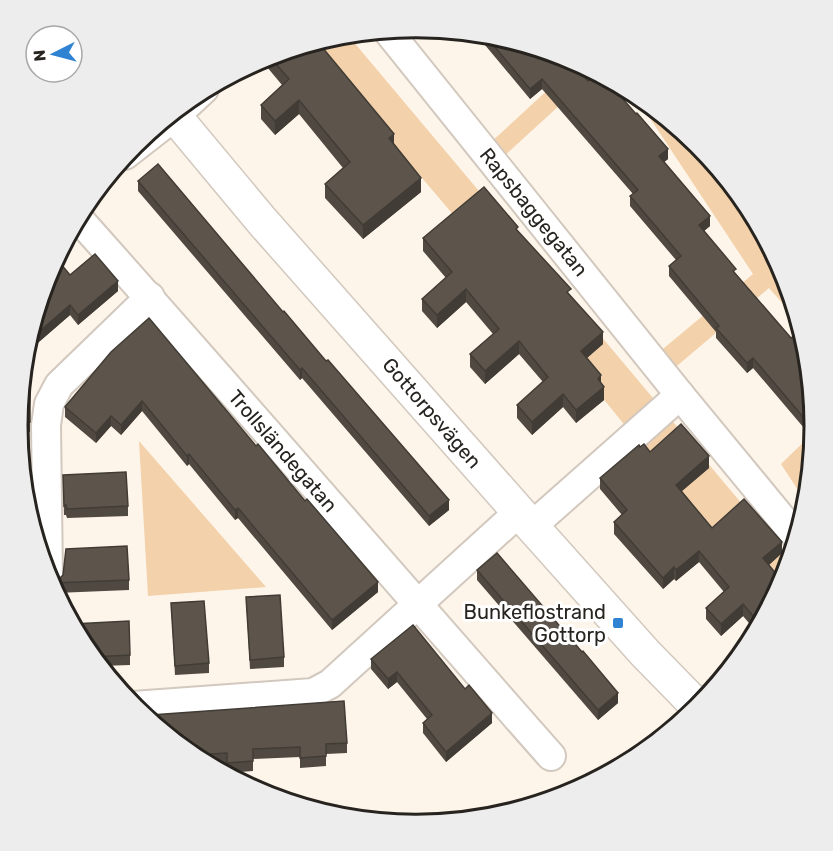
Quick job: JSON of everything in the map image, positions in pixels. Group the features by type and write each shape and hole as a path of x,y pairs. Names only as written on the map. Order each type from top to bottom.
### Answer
{"street":[{"name":"Rapsbaggegatan","path":"393,38 790,529"},
{"name":"Gottorpsvägen","path":"178,119 262,221 525,519 691,700"},
{"name":"Trollsländegatan","path":"84,225 551,756"},
{"path":"48,545 46,425 49,404 59,385 150,297"},
{"path":"148,705 313,693 330,684 416,604 680,395"}],"shaded area":[{"path":"354,43 783,553 770,585 718,540 462,225 314,51"},
{"path":"570,69 589,78 501,159 489,144"},
{"path":"647,114 691,151 724,189 753,232 775,277 786,307 769,288 671,371 658,353 753,274"},
{"path":"139,441 266,587 148,596"},
{"path":"804,442 799,491 781,464"}],"building":[{"path":"494,45 541,58 584,76 588,81 590,79 611,89 637,113 668,149 659,156 710,216 699,225 736,269 733,271 791,338 794,336 801,375 804,418 753,358 747,363 716,328 719,326 669,266 681,256 630,196 638,190 542,79 530,89"},
{"path":"324,49 394,134 389,138 421,178 363,225 325,184 350,162 299,100 275,121 261,105 289,79 276,64"},
{"path":"158,164 283,312 326,361 328,360 449,500 429,516 302,368 300,370 138,181"},
{"path":"484,187 518,227 516,229 571,289 567,292 603,332 581,351 601,375 598,379 604,387 576,410 563,394 532,422 517,405 548,377 519,341 485,371 470,354 499,329 466,289 437,315 422,299 452,272 423,238"},
{"path":"95,254 118,281 78,315 70,305 41,330 49,301 63,267 70,275"},
{"path":"149,318 256,446 258,444 305,501 307,499 378,582 332,620 238,508 235,510 142,401 121,425 111,416 96,433 65,407 111,352"},
{"path":"30,392 30,422 28,422"},
{"path":"681,424 709,456 676,485 712,528 744,499 782,542 763,558 775,573 754,617 743,604 721,624 706,608 729,587 699,551 676,570 674,567 663,578 614,522 627,510 600,478 639,445 640,447 644,444 650,452"},
{"path":"126,472 128,506 67,509 66,505 64,506 63,475"},
{"path":"127,546 129,580 62,583 60,578 63,575 66,549"},
{"path":"497,553 618,693 598,710 477,570"},
{"path":"280,595 284,657 250,660 246,597"},
{"path":"204,601 209,663 175,666 171,603"},
{"path":"129,621 130,655 105,656 83,623"},
{"path":"413,625 465,689 469,685 492,713 446,752 423,723 432,715 397,672 388,679 371,659"},
{"path":"344,701 347,743 326,744 326,756 300,758 300,747 253,749 253,761 227,763 227,753 210,754 158,714"}],"place":[{"name":"Bunkeflostrand Gottorp","path":"618,623"}]}
